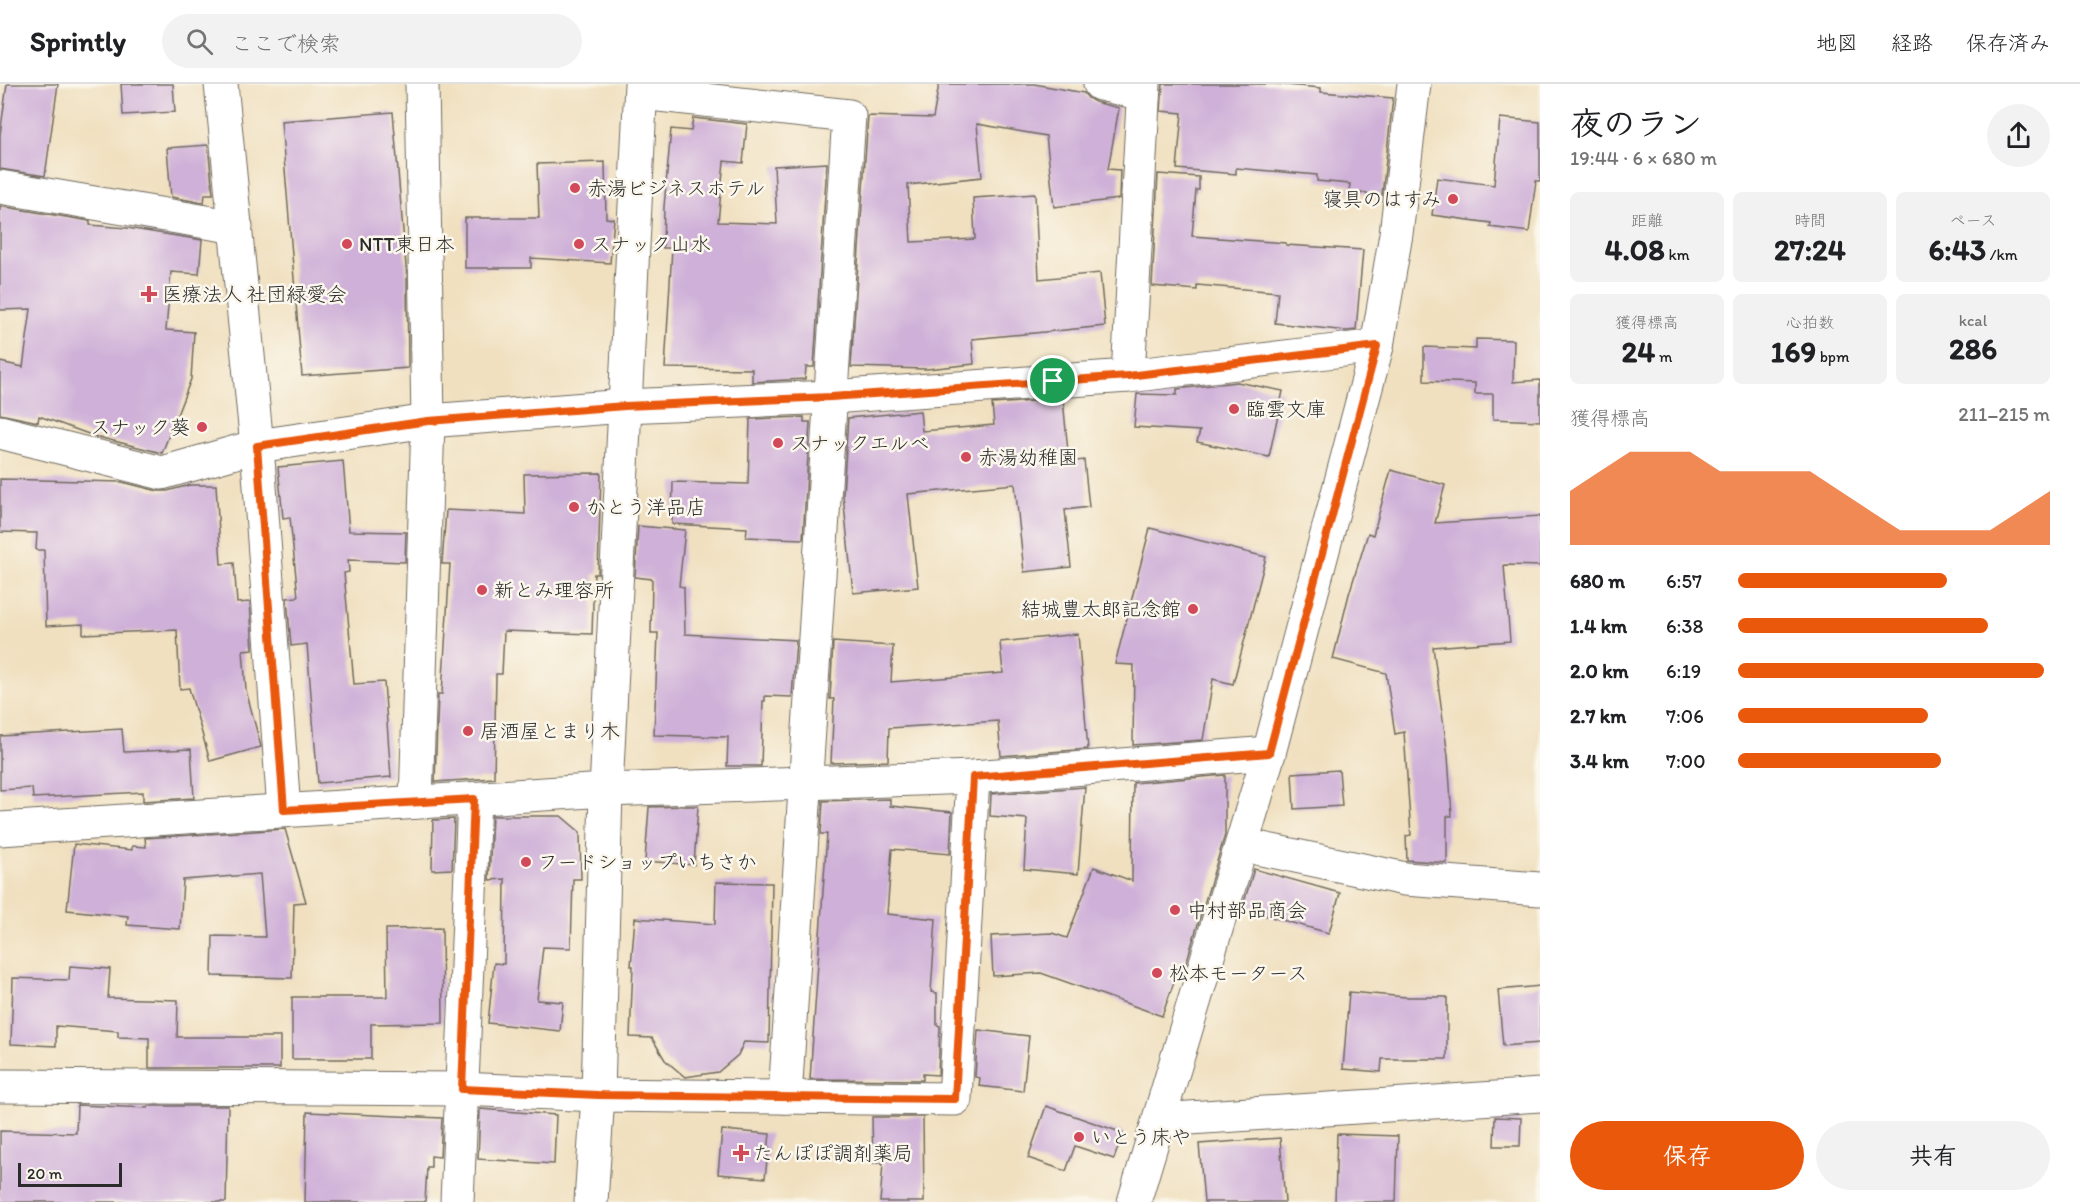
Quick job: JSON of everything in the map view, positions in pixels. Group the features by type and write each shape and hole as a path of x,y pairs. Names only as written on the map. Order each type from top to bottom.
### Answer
{"street":[{"path":"221,84 257,446 284,810"},
{"path":"416,802 428,421 422,84"},
{"path":"1100,84 1144,89 1128,376"},
{"path":"1134,1202 1243,845 1377,346 1396,234 1414,84"},
{"path":"591,1202 598,1095 606,790 641,89 849,116 785,1097"},
{"path":"0,187 236,227"},
{"path":"0,432 162,473 257,446 428,421 625,406 831,397 1128,376 1377,346"},
{"path":"0,829 606,790 973,777 1269,753"},
{"path":"0,1086 462,1089 598,1095 955,1099 973,777"},
{"path":"457,1202 474,799"},
{"path":"1243,845 1405,879 1540,889"},
{"path":"1159,1120 1540,1095"}],"building":[{"path":"7,84 58,84 45,176 0,169 0,135"},
{"path":"121,84 173,84 175,112 123,115"},
{"path":"939,84 1034,84 1084,93 1095,102 1119,108 1108,169 1120,170 1119,199 1054,207 1046,136 977,124 982,177 908,185 911,242 975,239 973,198 1035,194 1039,279 1100,273 1105,326 972,339 974,364 927,369 851,367 868,116 933,118"},
{"path":"1163,84 1275,84 1321,88 1321,92 1393,98 1382,195 1349,192 1350,184 1317,181 1317,175 1236,168 1236,174 1177,169 1182,113 1161,111"},
{"name":"NTT東日本","path":"393,112 407,278 408,368 302,376 281,121"},
{"path":"693,118 747,124 743,163 724,161 718,222 777,224 774,166 827,163 814,367 806,367 805,379 752,382 752,369 665,368 672,248 663,248 664,207 671,129 691,131"},
{"path":"1500,118 1540,122 1540,181 1536,181 1529,232 1490,227 1491,223 1432,215 1437,178 1494,185"},
{"path":"208,145 213,194 205,194 204,203 171,197 167,148"},
{"path":"605,162 606,218 614,219 610,263 531,258 531,268 465,268 465,218 539,218 537,164"},
{"path":"1158,174 1199,177 1192,236 1363,250 1356,330 1275,323 1278,292 1197,285 1197,290 1152,286"},
{"path":"0,206 90,221 90,225 127,228 202,240 199,274 171,272 166,330 194,332 191,379 162,453 94,436 39,416 38,422 0,414 0,362 23,367 31,309 0,310"},
{"path":"1476,339 1514,340 1513,382 1540,380 1540,421 1493,419 1493,394 1475,394 1475,383 1424,381 1424,347 1476,349"},
{"path":"1237,382 1283,391 1269,457 1197,442 1200,431 1134,427 1137,394 1177,395 1177,389"},
{"path":"1063,399 1069,462 1084,460 1089,507 1065,510 1071,567 1024,572 1015,484 908,494 918,587 853,593 843,495 848,418 920,411 922,431 994,425 992,404"},
{"path":"804,417 804,422 810,422 803,539 746,537 747,528 672,524 673,482 748,484 750,419"},
{"path":"343,461 349,531 406,532 405,562 348,560 349,572 344,573 354,684 384,682 391,777 318,783 307,644 291,646 287,598 298,597 290,517 283,518 278,467"},
{"path":"1391,470 1445,485 1435,523 1540,516 1540,566 1504,565 1510,641 1433,647 1448,756 1452,816 1447,816 1447,863 1407,860 1406,836 1411,835 1404,732 1395,734 1386,673 1333,659 1349,594 1368,533 1373,535"},
{"path":"601,473 598,574 594,574 592,634 504,631 502,674 496,674 494,778 435,782 438,694 442,694 450,564 442,564 446,510 525,514 524,474"},
{"path":"0,479 122,482 158,491 190,485 216,485 221,564 234,563 237,603 250,602 253,649 243,650 246,690 261,747 210,761 189,688 180,689 177,630 83,634 83,624 46,626 44,550 36,550 37,533 0,532"},
{"path":"638,526 685,530 679,586 684,587 685,634 796,640 792,697 765,696 765,701 763,701 761,766 727,766 728,737 654,735 658,633 651,633 652,579 635,577"},
{"path":"1150,528 1266,557 1233,684 1213,679 1203,740 1133,745 1134,665 1115,664"},
{"path":"1078,634 1088,749 1001,756 998,721 889,728 888,761 831,763 834,699 830,699 833,642 893,646 891,682 1003,673 1000,642"},
{"path":"122,729 124,752 191,749 194,798 143,801 143,792 33,798 32,788 0,790 0,736"},
{"path":"1339,770 1342,806 1294,809 1292,773"},
{"path":"1225,775 1225,835 1181,980 1175,979 1162,1016 1041,973 993,976 991,936 1052,933 1067,938 1094,867 1132,881 1133,783"},
{"path":"1085,787 1078,874 1024,869 1027,819 990,816 991,794"},
{"path":"890,799 890,806 952,812 950,854 892,849 887,914 936,919 931,992 937,993 937,1025 940,1026 938,1075 923,1074 923,1080 810,1079 827,834 821,834 823,801"},
{"path":"698,806 694,865 645,861 649,807"},
{"path":"492,816 561,816 580,832 581,879 573,879 571,948 543,947 537,1000 563,1002 560,1031 488,1023 494,963 504,964 505,879 489,880"},
{"path":"454,819 452,869 432,870 433,820"},
{"path":"285,829 306,902 294,903 292,978 212,976 213,936 265,937 260,874 183,880 180,929 127,925 128,916 67,910 74,844 132,850 132,846 146,847 145,838"},
{"path":"1254,869 1340,893 1329,933 1242,909"},
{"path":"716,882 772,883 769,1043 744,1042 738,1055 718,1072 685,1077 665,1060 652,1038 630,1037 633,966 631,966 635,918 715,924"},
{"path":"442,928 443,1023 371,1024 371,1059 292,1059 292,997 387,997 386,929"},
{"path":"70,966 110,969 108,998 178,1000 177,1037 280,1037 280,1068 149,1068 149,1038 118,1037 118,1031 56,1026 56,1046 11,1044 13,978 69,980"},
{"path":"1540,986 1540,1043 1503,1046 1498,990"},
{"path":"1349,992 1406,997 1447,997 1447,1059 1382,1059 1381,1072 1343,1069"},
{"path":"978,1030 1029,1036 1023,1091 979,1086 980,1078 975,1077"},
{"path":"77,1105 148,1108 148,1106 228,1106 226,1202 0,1202 0,1131 76,1133"},
{"path":"1046,1106 1123,1133 1114,1159 1075,1146 1066,1171 1028,1158"},
{"path":"480,1109 556,1115 554,1164 478,1159"},
{"path":"307,1112 442,1118 440,1157 431,1156 431,1167 427,1167 425,1202 305,1202"},
{"path":"872,1117 923,1117 924,1202 880,1202 883,1163 873,1163"},
{"path":"1495,1117 1521,1118 1520,1146 1494,1146"},
{"path":"722,1130 770,1134 765,1178 718,1174"},
{"path":"1337,1134 1398,1136 1396,1202 1335,1202"},
{"path":"1280,1138 1285,1202 1204,1202 1199,1144"}],"place":[{"name":"赤湯ビジネスホテル","path":"575,188"},
{"name":"寝具のはすみ","path":"1453,199"},
{"name":"NTT東日本","path":"347,244"},
{"name":"スナック山水","path":"579,244"},
{"name":"医療法人 社団緑愛会","path":"149,294"},
{"name":"臨雲文庫","path":"1234,409"},
{"name":"スナック葵","path":"202,427"},
{"name":"スナックエルべ","path":"778,443"},
{"name":"赤湯幼稚園","path":"966,457"},
{"name":"かとう洋品店","path":"574,507"},
{"name":"新とみ理容所","path":"482,590"},
{"name":"結城豊太郎記念館","path":"1193,609"},
{"name":"居酒屋とまり木","path":"468,731"},
{"name":"フードショップいちさか","path":"526,862"},
{"name":"中村部品商会","path":"1175,910"},
{"name":"松本モータース","path":"1157,973"},
{"name":"いとう床や","path":"1079,1137"},
{"name":"たんぽぽ調剤薬局","path":"741,1153"}],"route":[{"path":"1377,346 1269,753 973,777 955,1099 598,1095 462,1089 474,799 284,810 257,446 428,421 625,406 831,397 1053,381 1128,376 1377,346"}]}
